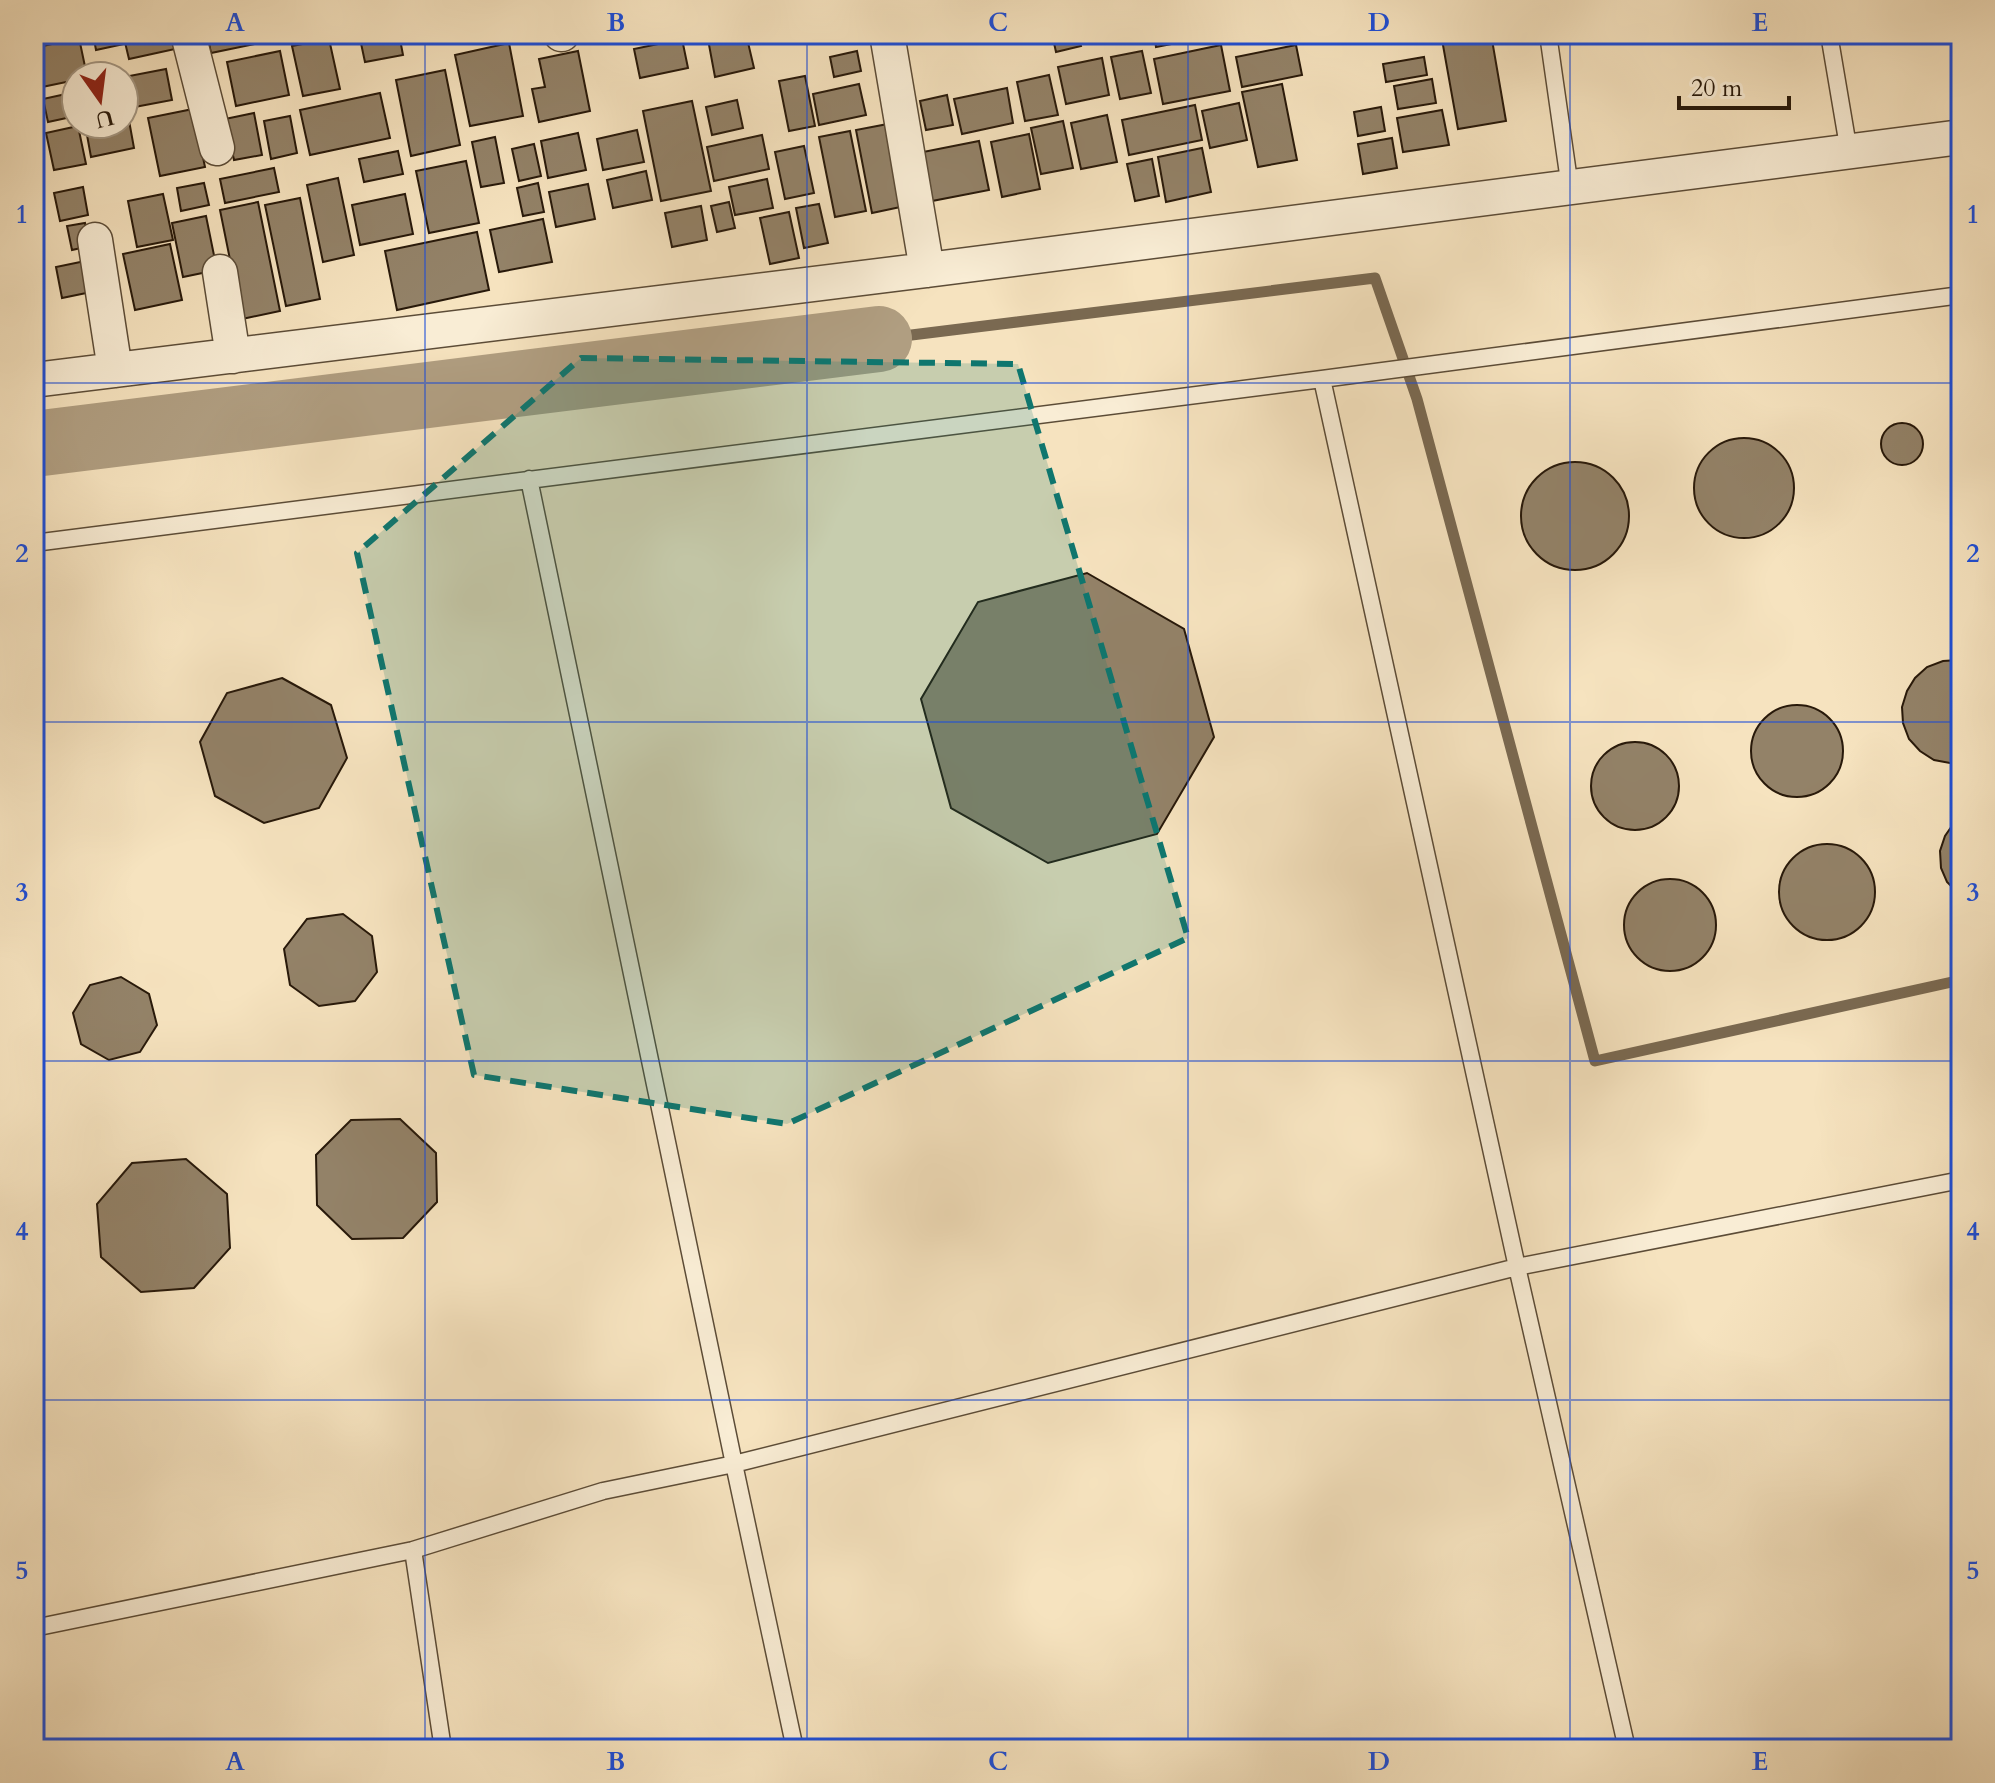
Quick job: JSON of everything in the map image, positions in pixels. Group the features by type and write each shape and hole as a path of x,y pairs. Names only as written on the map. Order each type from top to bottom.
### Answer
{"street":[{"path":"188,34 217,148"},
{"path":"887,34 927,270"},
{"path":"34,380 927,270 1961,137"},
{"path":"95,240 115,370"},
{"path":"220,272 233,356"}],"lane":[{"path":"1548,34 1570,188"},
{"path":"1829,34 1849,152"},
{"path":"34,543 1961,295"},
{"path":"1322,379 1517,1267 1627,1749"},
{"path":"529,479 795,1749"},
{"path":"34,1628 413,1550 603,1491 734,1464 1517,1267 1961,1180"},
{"path":"413,1550 443,1749"}],"highlighted area":[{"path":"581,358 1018,364 1188,938 787,1124 474,1075 357,553"}],"building":[{"path":"93,34 122,34 124,44 96,50"},
{"path":"123,34 172,34 175,49 129,59"},
{"path":"207,34 283,34 284,38 211,53"},
{"path":"359,34 399,34 403,55 365,62"},
{"path":"633,34 659,34 634,39"},
{"path":"707,34 746,34 754,68 715,77"},
{"path":"1052,34 1078,34 1081,46 1056,52"},
{"path":"1106,34 1143,34 1144,36 1107,43"},
{"path":"1154,34 1191,34 1192,40 1156,47"},
{"path":"1441,34 1491,34 1506,121 1458,129"},
{"path":"79,38 84,60 60,60 60,83 42,87 34,48"},
{"path":"329,39 340,89 303,96 292,46"},
{"path":"682,39 688,68 640,78 634,49"},
{"path":"509,43 523,116 470,126 455,55"},
{"path":"1221,45 1230,91 1163,104 1154,59"},
{"path":"1296,45 1302,75 1242,87 1236,57"},
{"path":"280,51 289,95 236,106 227,62"},
{"path":"578,51 590,111 539,122 532,89 545,87 539,59"},
{"path":"857,51 861,71 834,77 830,57"},
{"path":"1142,51 1151,93 1120,99 1111,57"},
{"path":"1424,57 1427,75 1386,82 1383,64"},
{"path":"1102,58 1109,95 1066,104 1058,67"},
{"path":"166,69 172,100 140,106 140,74"},
{"path":"445,70 460,145 411,156 396,80"},
{"path":"1049,75 1058,115 1025,121 1017,82"},
{"path":"805,76 815,126 789,131 779,81"},
{"path":"1432,79 1436,103 1398,109 1394,86"},
{"path":"859,84 866,115 819,125 813,94"},
{"path":"1282,84 1297,160 1258,167 1242,92"},
{"path":"1007,88 1013,123 962,134 954,99"},
{"path":"380,93 390,138 310,155 300,110"},
{"path":"60,95 60,119 48,122 43,99"},
{"path":"947,95 953,125 926,130 920,101"},
{"path":"737,100 743,128 712,135 706,107"},
{"path":"692,101 711,191 661,201 643,111"},
{"path":"1239,103 1247,140 1210,148 1202,111"},
{"path":"1195,105 1202,140 1129,155 1122,120"},
{"path":"1381,107 1385,131 1358,136 1354,112"},
{"path":"193,109 205,167 160,176 148,118"},
{"path":"1442,110 1449,145 1403,152 1397,118"},
{"path":"254,113 262,155 234,160 225,119"},
{"path":"1107,115 1117,162 1081,169 1071,123"},
{"path":"290,116 297,153 271,159 264,121"},
{"path":"1063,121 1073,168 1041,174 1031,128"},
{"path":"893,123 910,205 872,213 856,130"},
{"path":"60,130 60,140 81,140 86,164 54,170 46,133"},
{"path":"637,130 644,162 603,170 597,139"},
{"path":"850,131 866,211 835,217 819,137"},
{"path":"578,133 586,170 548,178 541,141"},
{"path":"1029,134 1040,189 1002,197 991,142"},
{"path":"762,135 769,169 714,181 707,147"},
{"path":"495,137 504,183 481,187 472,142"},
{"path":"1392,138 1397,168 1363,174 1358,144"},
{"path":"88,140 133,140 134,148 91,157"},
{"path":"979,141 989,190 932,201 923,152"},
{"path":"534,144 541,176 519,181 512,149"},
{"path":"804,146 814,193 785,199 775,152"},
{"path":"1202,148 1211,192 1166,202 1158,157"},
{"path":"398,151 403,174 364,182 359,159"},
{"path":"1152,159 1159,196 1135,201 1127,164"},
{"path":"466,161 479,223 429,233 416,171"},
{"path":"274,168 279,192 225,203 220,179"},
{"path":"646,171 652,200 613,208 607,180"},
{"path":"338,178 354,255 323,262 307,185"},
{"path":"767,179 773,208 735,215 729,187"},
{"path":"204,183 209,205 181,211 177,188"},
{"path":"538,183 544,212 523,216 517,188"},
{"path":"588,184 595,219 556,227 549,192"},
{"path":"83,187 88,215 60,221 54,193"},
{"path":"163,194 173,240 137,247 128,201"},
{"path":"405,194 413,234 360,245 352,205"},
{"path":"300,198 320,299 286,306 265,205"},
{"path":"258,202 280,311 242,319 220,210"},
{"path":"729,202 735,228 717,232 711,206"},
{"path":"819,204 828,243 804,248 796,208"},
{"path":"701,206 707,240 672,247 665,213"},
{"path":"789,212 799,258 770,264 760,218"},
{"path":"206,216 217,270 183,277 172,223"},
{"path":"543,219 552,262 499,272 490,230"},
{"path":"85,223 90,246 72,250 67,226"},
{"path":"477,232 489,290 397,310 385,251"},
{"path":"170,244 182,300 135,310 123,254"},
{"path":"95,259 101,290 62,298 56,267"},
{"path":"1902,423 1917,429 1923,444 1917,459 1902,465 1887,459 1881,444 1887,429"},
{"path":"1744,438 1772,446 1786,460 1794,488 1786,516 1772,530 1744,538 1716,530 1702,516 1694,488 1702,460 1716,446"},
{"path":"1575,462 1596,466 1614,477 1625,495 1629,516 1625,537 1614,555 1596,566 1575,570 1554,566 1536,555 1525,537 1521,516 1525,495 1536,477 1554,466"},
{"path":"1087,573 1184,629 1214,737 1157,834 1048,863 951,808 921,699 978,602"},
{"path":"1961,660 1961,763 1950,763 1934,760 1909,739 1903,723 1902,707 1915,678 1927,667 1943,661"},
{"path":"282,678 331,705 347,758 319,808 264,823 215,796 200,742 227,693"},
{"path":"1797,705 1815,708 1830,718 1840,733 1843,751 1840,769 1830,784 1815,794 1797,797 1779,794 1764,784 1754,769 1751,751 1754,733 1764,718 1779,708"},
{"path":"1626,742 1644,742 1660,749 1672,761 1679,777 1679,795 1672,811 1660,823 1644,830 1626,830 1610,823 1598,811 1591,795 1591,777 1598,761 1610,749"},
{"path":"1961,819 1961,896 1947,882 1941,868 1940,851 1945,836"},
{"path":"1827,844 1845,848 1861,858 1871,874 1875,892 1871,910 1861,926 1845,936 1827,940 1809,936 1793,926 1783,910 1779,892 1783,874 1793,858 1809,848"},
{"path":"1670,879 1688,882 1703,892 1713,907 1716,925 1713,943 1703,958 1688,968 1670,971 1652,968 1637,958 1627,943 1624,925 1627,907 1637,892 1652,882"},
{"path":"343,914 372,936 377,972 355,1001 319,1006 290,985 284,949 307,919"},
{"path":"121,977 149,994 157,1025 140,1052 109,1060 81,1044 73,1013 90,985"},
{"path":"400,1119 436,1153 437,1202 403,1238 352,1239 317,1205 316,1155 351,1120"},
{"path":"186,1159 227,1194 230,1248 194,1288 141,1292 101,1257 97,1204 132,1163"}],"waterway":[{"path":"879,339 1375,278 1417,399 1595,1061 1961,980"},
{"path":"34,444 879,339"}]}
